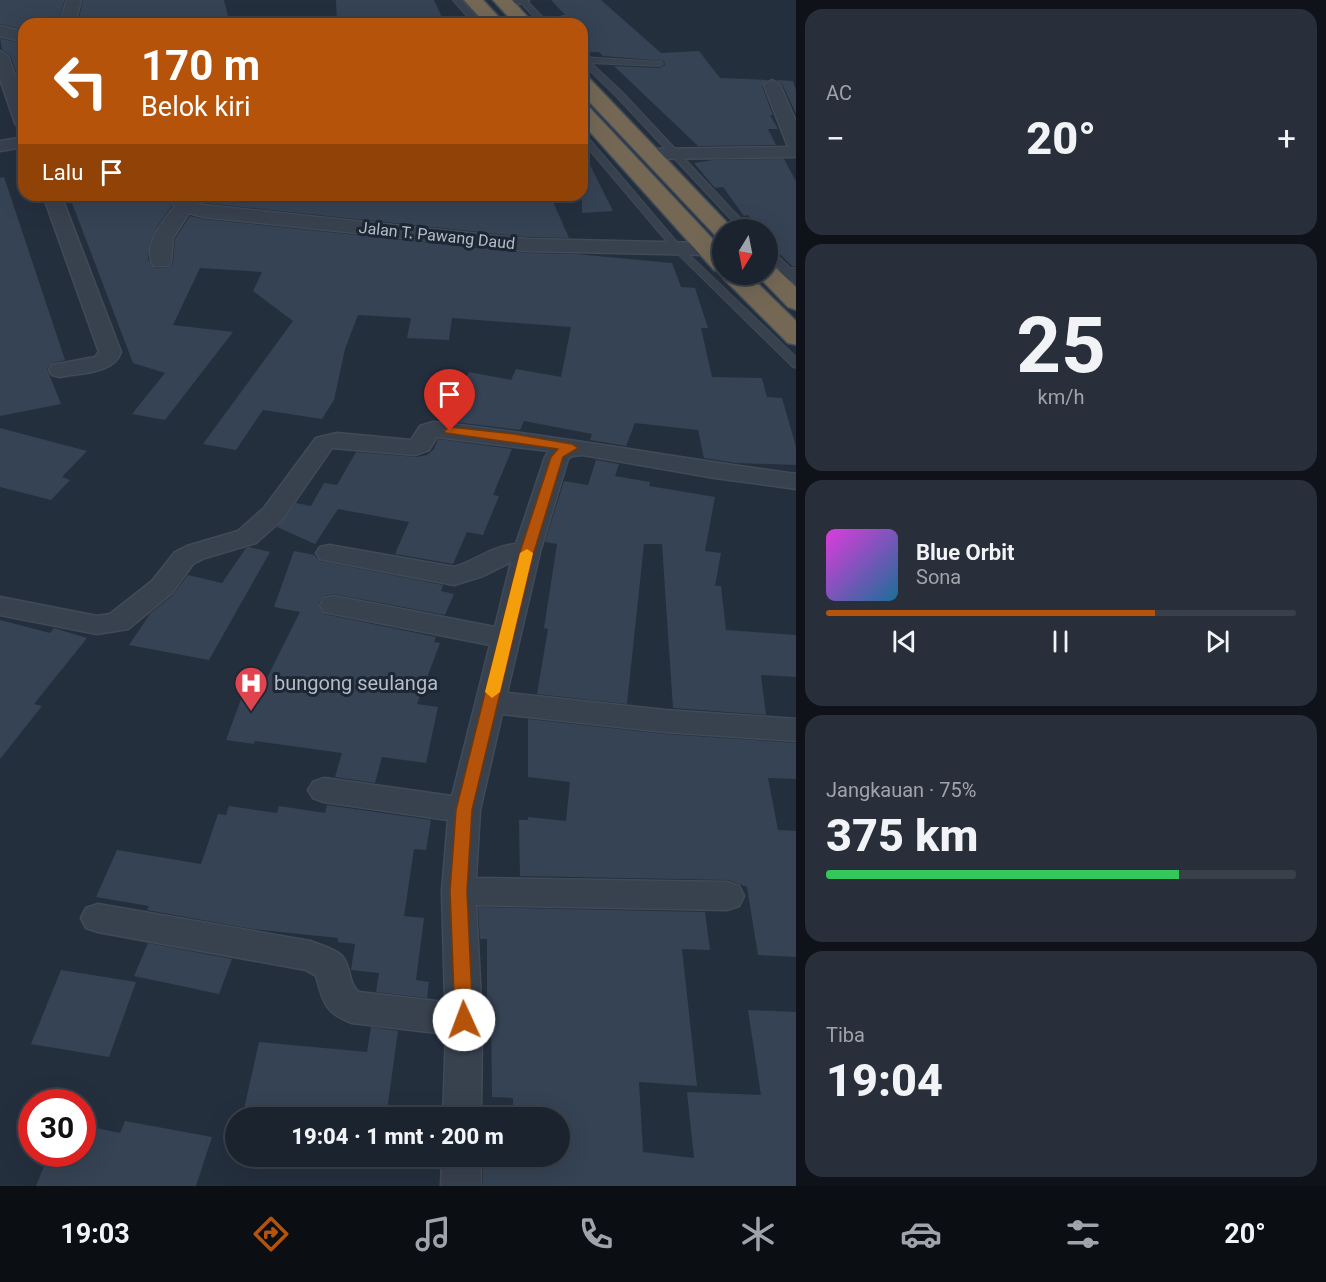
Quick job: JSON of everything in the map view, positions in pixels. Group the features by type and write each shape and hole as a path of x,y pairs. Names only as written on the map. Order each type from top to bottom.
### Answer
{"highway":[{"path":"473,0 490,18"},
{"path":"512,1 522,18"},
{"path":"588,87 663,154 714,219"},
{"path":"588,118 712,255"},
{"path":"784,276 796,302"},
{"path":"744,285 796,337"}],"street":[{"path":"69,18 74,0"},
{"path":"0,31 18,36"},
{"path":"0,56 18,106"},
{"path":"772,85 796,147"},
{"path":"0,137 18,134"},
{"path":"0,146 18,143"},
{"path":"663,154 796,152"},
{"path":"53,201 110,352 102,362 60,370"},
{"path":"161,261 159,249 164,231 179,201"},
{"name":"Jalan T. Pawang Daud","path":"179,201 203,211 527,244 706,249"},
{"path":"0,606 97,625 118,622 162,587 184,558 196,552 247,537 273,514 324,443 337,440 415,448 421,445 428,431 433,429 514,438 796,482"},
{"path":"462,1107 464,1020 459,891 464,810 527,552 557,457 560,453 572,448"},
{"path":"329,553 454,576 474,570 502,554 527,552"},
{"path":"334,605 507,639"},
{"path":"490,702 664,721 796,730"},
{"path":"324,790 464,810"},
{"path":"459,891 727,897"},
{"path":"98,918 310,956 326,963 331,968 340,998 352,1007 464,1020"},
{"path":"460,1186 461,1167"}],"lane":[{"path":"457,0 473,18"},
{"path":"512,1 536,18"},
{"path":"588,60 659,64"},
{"path":"588,66 620,95 663,154 735,219"},
{"path":"588,143 678,249 796,364"}],"building":[{"path":"0,0 65,0 59,18 18,18 18,28 0,24"},
{"path":"83,0 224,0 228,18 79,18"},
{"path":"336,0 434,0 442,18 337,18"},
{"path":"551,0 601,0 661,53 699,51 720,78 768,80 762,86 773,115 770,115 778,129 768,129 776,145 698,146 614,66 659,68 665,65 664,61 603,56 599,52 588,53 588,18 564,18 561,15 565,15"},
{"path":"0,38 18,42 18,77 10,55 2,50"},
{"path":"776,80 793,81 796,90 796,114 782,84"},
{"path":"784,159 796,181 796,266 792,266 778,252 778,219 751,219 748,215 744,216 723,187 715,188 694,163 713,160"},
{"path":"588,161 613,211 582,213 582,201 588,201"},
{"path":"4,177 65,360 52,363 47,369 61,404 0,416 0,178"},
{"path":"71,201 167,201 172,206 158,225 150,242 148,259 154,268 168,268 173,263 175,239 190,216 527,253 576,254 672,263 681,287 695,288 708,328 701,328 712,377 762,378 767,397 782,398 796,447 796,465 736,463 704,458 698,430 635,423 626,446 590,440 592,434 524,421 520,430 447,421 459,397 456,396 469,372 511,380 516,369 561,377 571,327 452,318 449,340 407,338 411,318 358,315 345,349 334,400 322,419 263,410 236,450 203,444 293,321 253,291 262,272 200,268 173,325 233,332 165,420 132,414 165,373 133,363"},
{"path":"197,201 553,201 569,238 527,237"},
{"path":"0,428 87,451 62,477 70,480 51,500 0,487"},
{"path":"438,439 512,449 493,495 499,496 483,535 467,532 453,564 395,554 409,522 338,509 315,544 277,527 296,503 311,506 324,483 337,485 356,452 416,457 427,455 434,449"},
{"path":"596,460 619,464 615,476 650,482 649,486 715,497 705,551 721,553 715,586 721,586 726,630 796,635 796,677 761,675 766,715 673,708 662,544 644,544 627,704 537,694 548,629 544,628 557,544 545,542 564,481 588,485"},
{"path":"246,548 270,552 209,660 129,645 150,614 173,595 188,575 222,583"},
{"path":"294,551 314,555 320,561 443,585 441,591 454,594 445,615 334,594 324,596 318,604 324,614 436,637 434,642 440,643 417,704 438,707 426,763 382,757 375,783 335,777 342,753 255,741 254,744 226,740 248,680 265,682 300,612 274,607"},
{"path":"0,620 50,633 54,628 87,638 34,704 42,706 0,759"},
{"path":"528,719 665,734 796,743 796,779 768,778 778,830 796,831 796,957 758,955 747,887 728,880 520,876 519,820 528,820 528,817 566,821 570,782 528,777"},
{"path":"327,805 431,820 426,850 414,849 404,916 424,918 416,980 429,982 427,998 376,992 379,973 351,970 355,944 338,942 338,938 252,929 147,910 149,906 96,897 117,850 201,864 218,814 226,815 229,806 277,813 279,806 325,813"},
{"path":"478,907 705,912 710,950 682,949 697,1086 639,1082 643,1152 694,1158 687,1092 761,1095 748,1010 796,1012 796,1186 483,1186 482,1167 570,1167 570,1107 513,1107 513,1098 492,1097 491,1005 487,1004 487,939 480,939"},
{"path":"148,943 232,959 219,994 134,976"},
{"path":"61,970 136,982 109,1057 31,1044"},
{"path":"371,1027 398,1031 388,1107 244,1107 259,1042 367,1052"},
{"path":"125,1121 212,1137 196,1186 36,1186 44,1167 96,1167 96,1128 120,1133"}],"slow traffic":[{"path":"492,692 527,553"}],"place":[{"name":"bungong seulanga","path":"251,712"}],"route":[{"path":"450,431 514,438 572,448 565,449 557,457 527,552 464,810 459,891 464,1020"}]}
